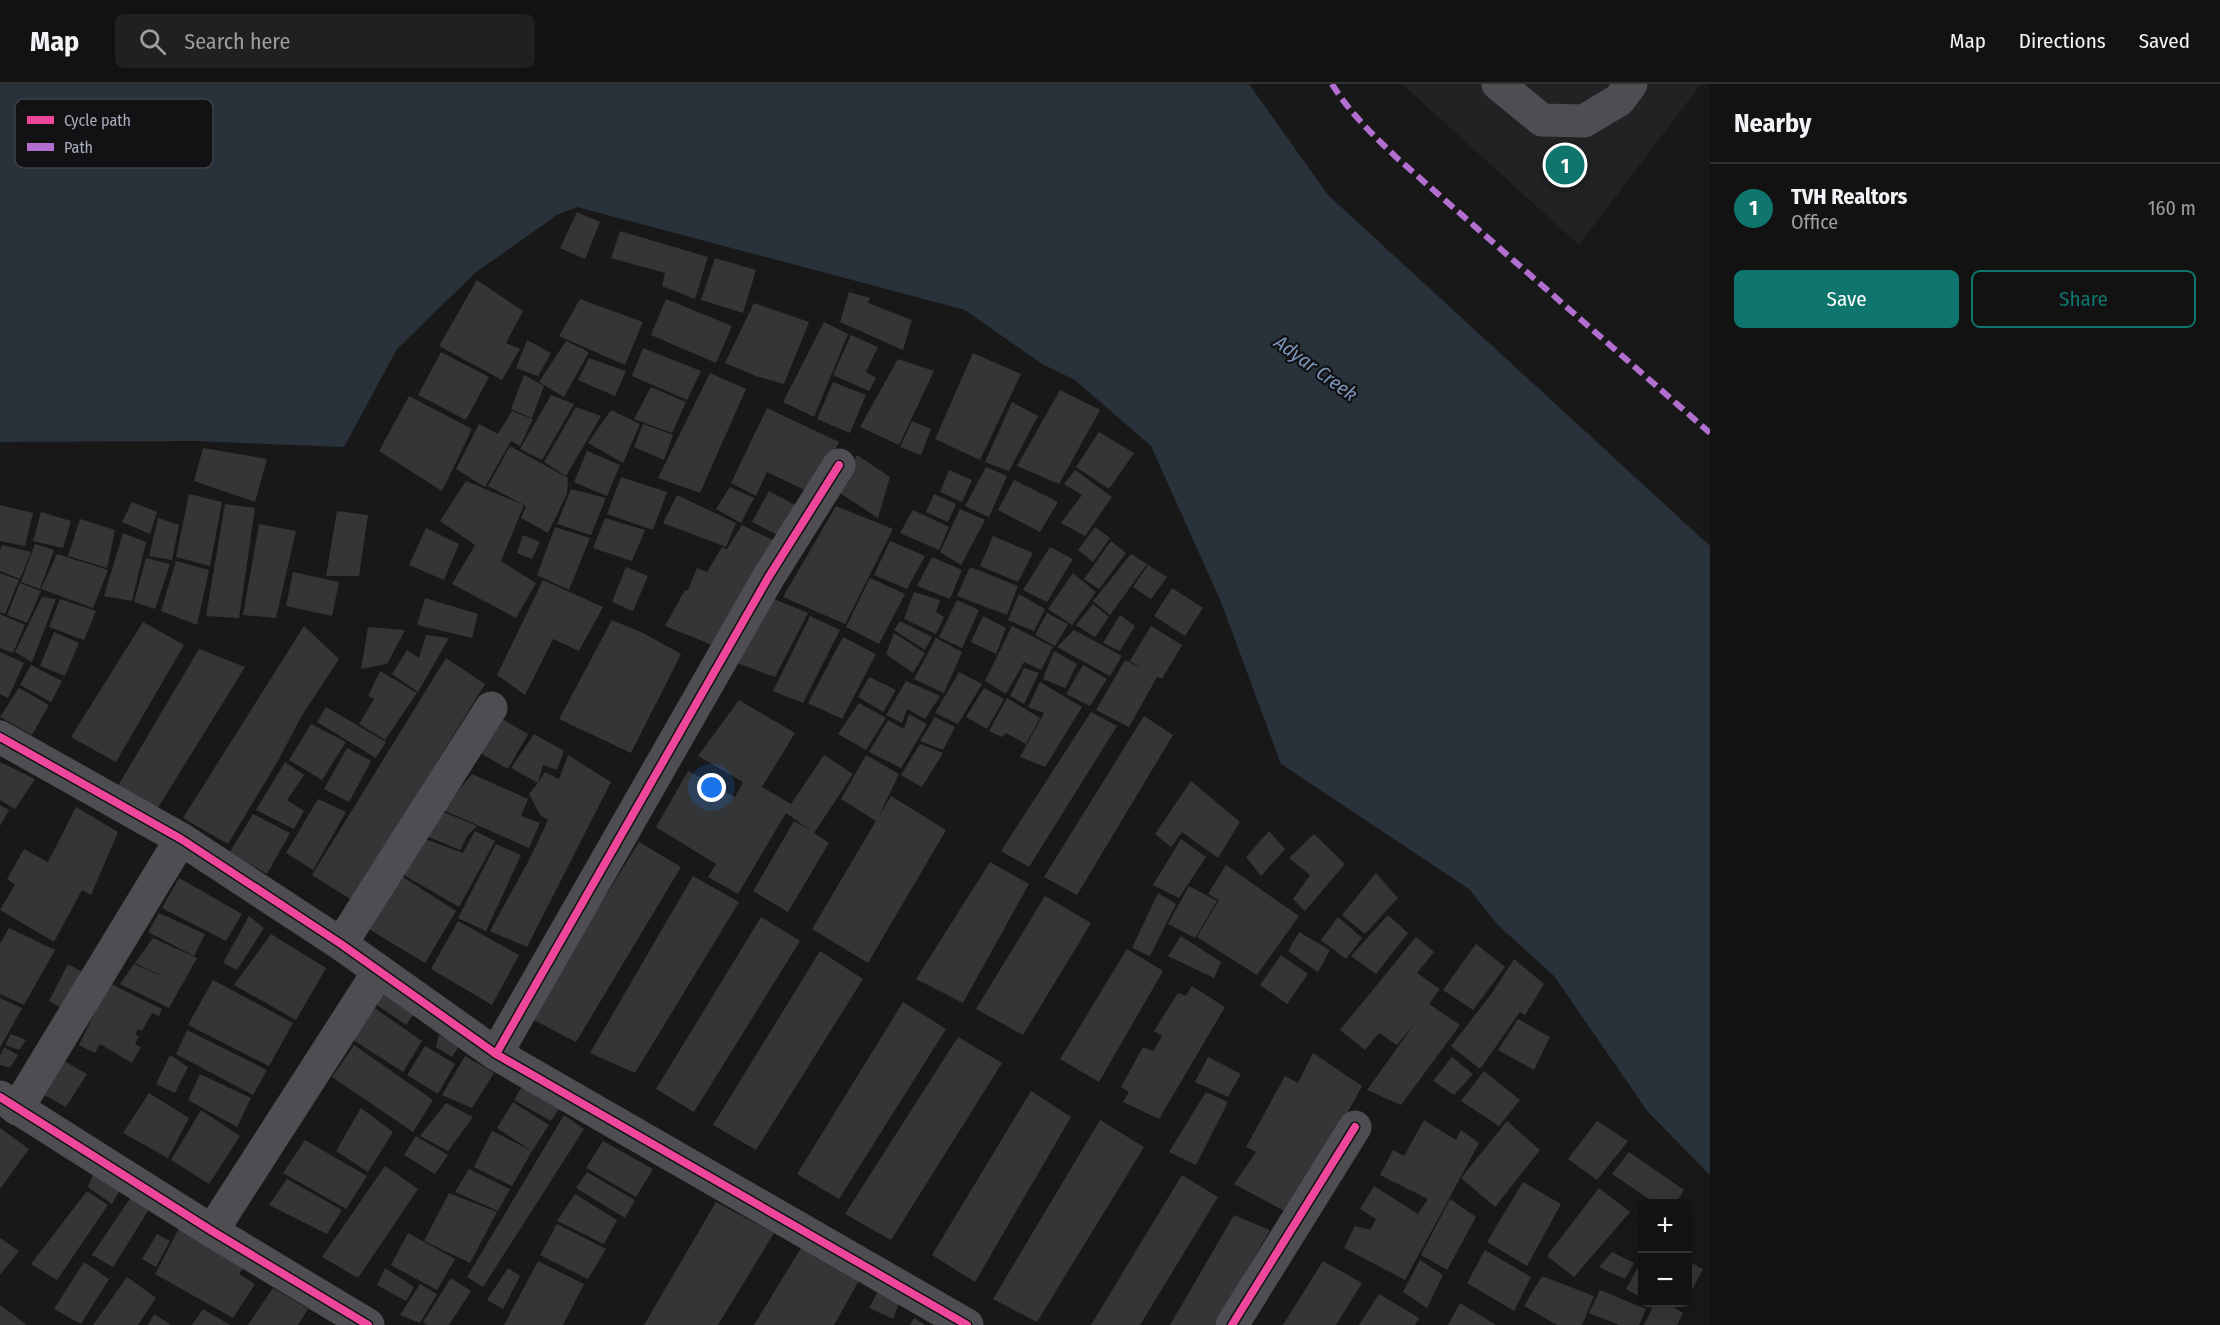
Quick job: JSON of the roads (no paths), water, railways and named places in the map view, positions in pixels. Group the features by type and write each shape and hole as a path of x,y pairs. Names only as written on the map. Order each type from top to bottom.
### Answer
{"street":[{"path":"1498,84 1542,120 1584,121 1619,100 1631,84"},
{"path":"496,1054 768,578 839,465"},
{"path":"341,944 490,708"},
{"path":"0,737 181,839 341,944 496,1054 966,1325"},
{"path":"181,839 9,1103 212,1231 368,1325"},
{"path":"212,1231 379,971"},
{"path":"1232,1325 1355,1128"}],"water":[{"name":"Adyar Creek","path":"0,84 1249,84 1328,195 1710,546 1710,1175 1648,1112 1554,976 1498,925 1469,889 1281,764 1221,602 1151,446 1075,380 1042,364 965,310 577,207 557,215 475,273 397,349 344,447 195,441 0,442"}],"place":[{"name":"TVH Realtors","path":"1565,165"}]}
